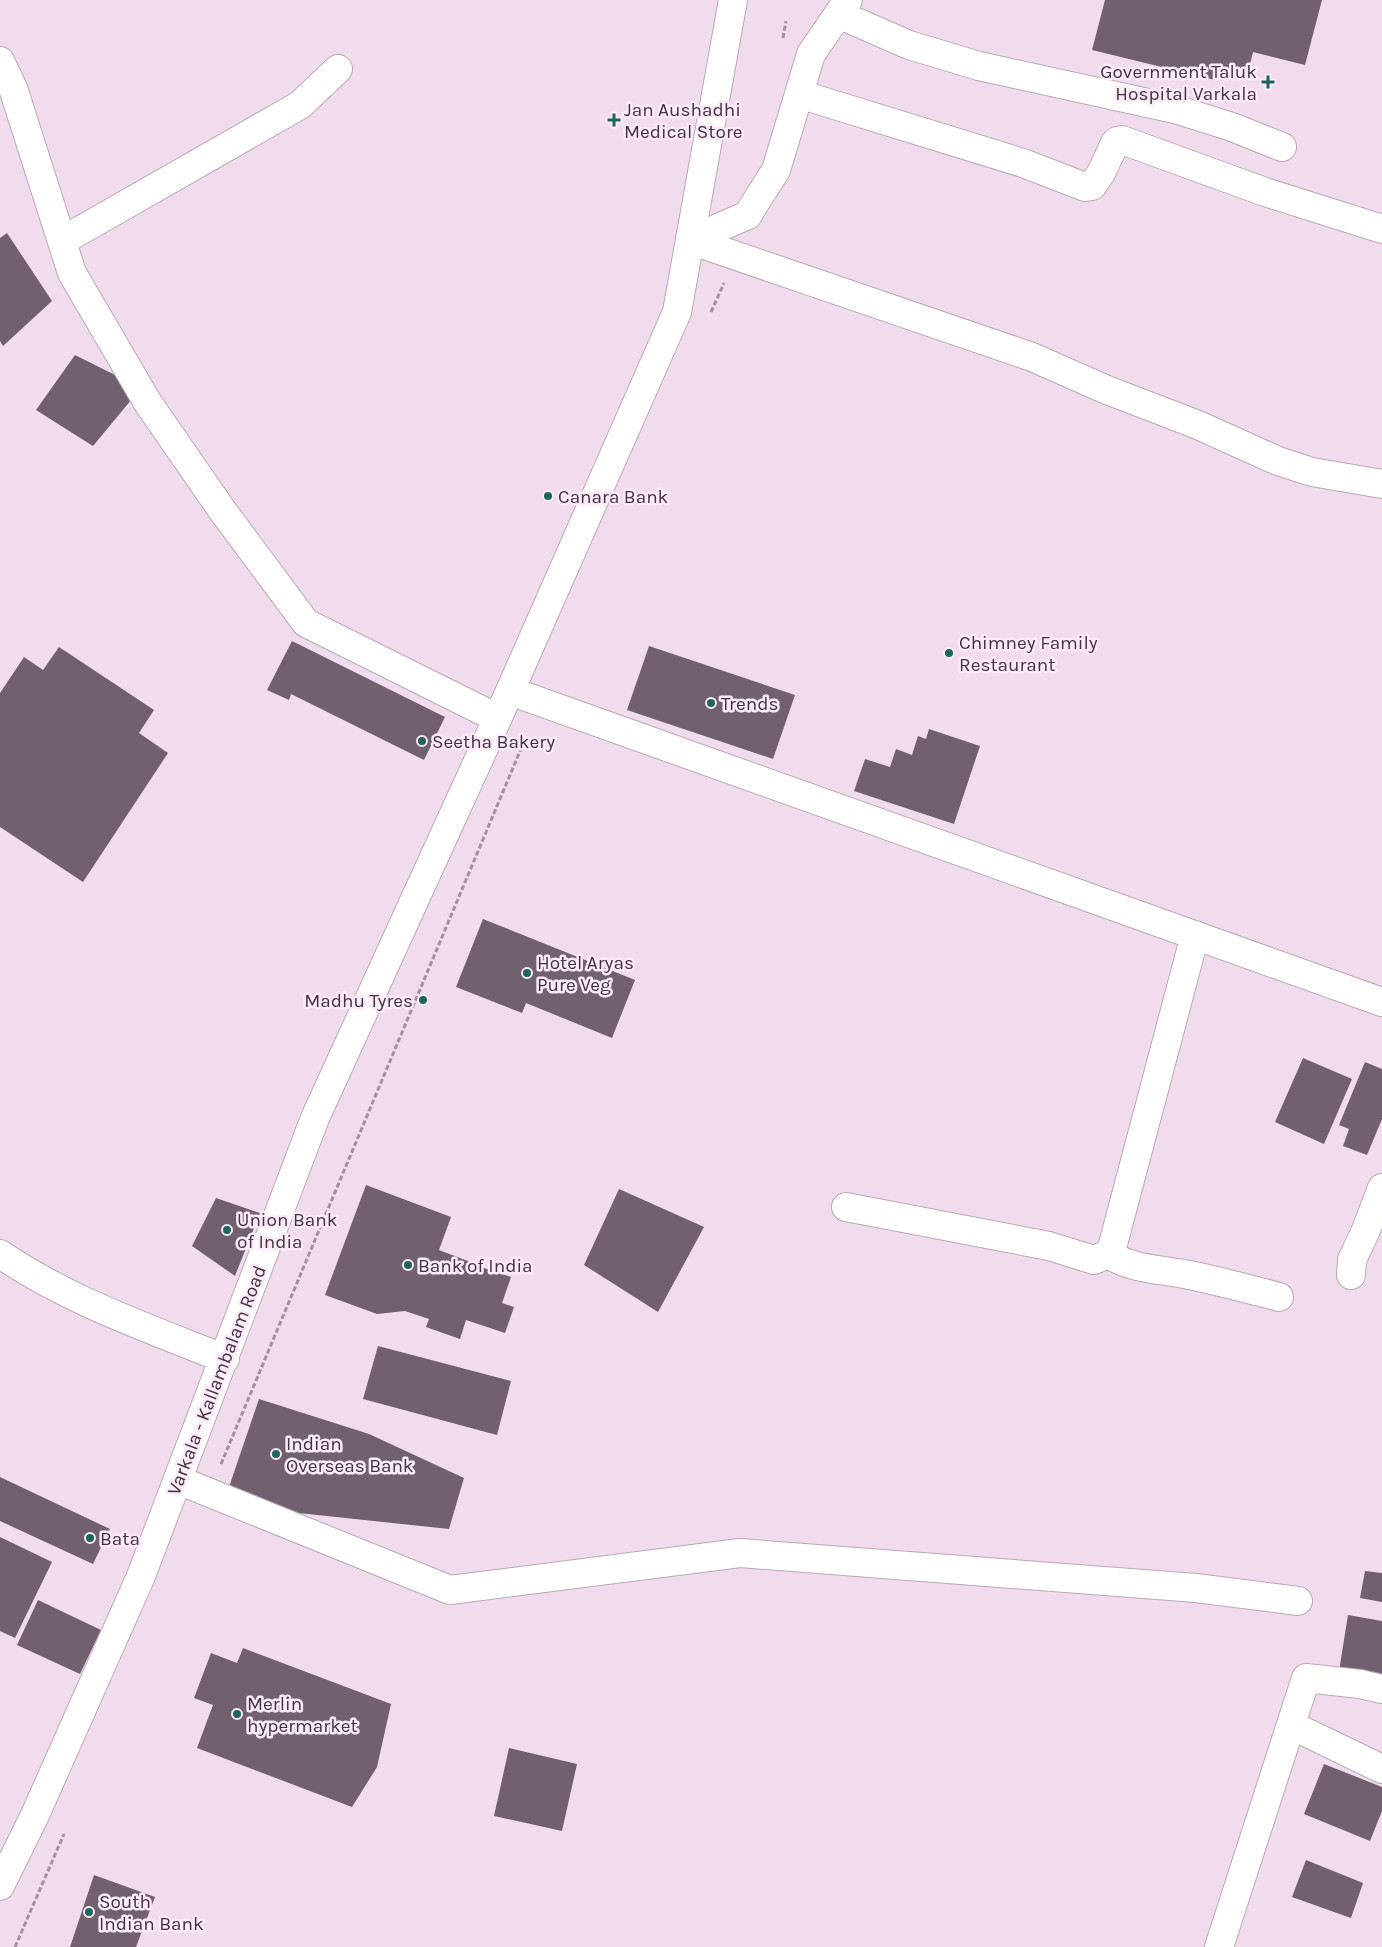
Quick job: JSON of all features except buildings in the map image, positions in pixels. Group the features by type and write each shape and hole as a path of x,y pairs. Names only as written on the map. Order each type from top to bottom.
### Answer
{"street":[{"name":"Varkala - Kallambalam Road","path":"0,1886 35,1815 142,1576 315,1118 510,691 677,312 733,0"},
{"path":"690,240 748,215 776,170 811,54 843,7 909,45 979,66 1175,109 1232,127 1282,147"},
{"path":"0,61 13,88 72,273 148,403 222,510 306,623 497,718"},
{"path":"62,241 300,105 338,69"},
{"path":"799,94 1023,163 1084,187 1092,186 1101,173 1117,140 1122,140 1265,192 1382,228"},
{"path":"690,240 1032,357 1107,390 1198,425 1278,462 1312,472 1382,484"},
{"path":"510,691 1382,1002"},
{"path":"846,1207 1050,1246 1094,1260 1108,1254 1112,1248 1195,935"},
{"path":"1351,1275 1352,1260 1382,1188"},
{"path":"0,1254 36,1278 107,1312 225,1359"},
{"path":"1108,1254 1121,1262 1133,1266 1188,1274 1279,1297"},
{"path":"178,1480 450,1590 740,1553 1196,1588 1298,1601"},
{"path":"1219,1947 1306,1678 1360,1684 1382,1689"},
{"path":"1290,1725 1382,1769"}],"path":[{"path":"782,40 786,21"},
{"path":"708,320 736,256"},
{"path":"209,1492 541,703"},
{"path":"15,1947 65,1832"}],"place":[{"name":"Government Taluk Hospital Varkala","path":"1268,82"},
{"name":"Jan Aushadhi Medical Store","path":"614,120"},
{"name":"Canara Bank","path":"548,496"},
{"name":"Chimney Family Restaurant","path":"949,653"},
{"name":"Trends","path":"711,703"},
{"name":"Seetha Bakery","path":"422,741"},
{"name":"Hotel Aryas Pure Veg","path":"527,973"},
{"name":"Madhu Tyres","path":"423,1000"},
{"name":"Union Bank of India","path":"227,1230"},
{"name":"Bank of India","path":"408,1265"},
{"name":"Indian Overseas Bank","path":"276,1454"},
{"name":"Bata","path":"90,1538"},
{"name":"Merlin hypermarket","path":"237,1714"},
{"name":"South Indian Bank","path":"89,1912"}]}
